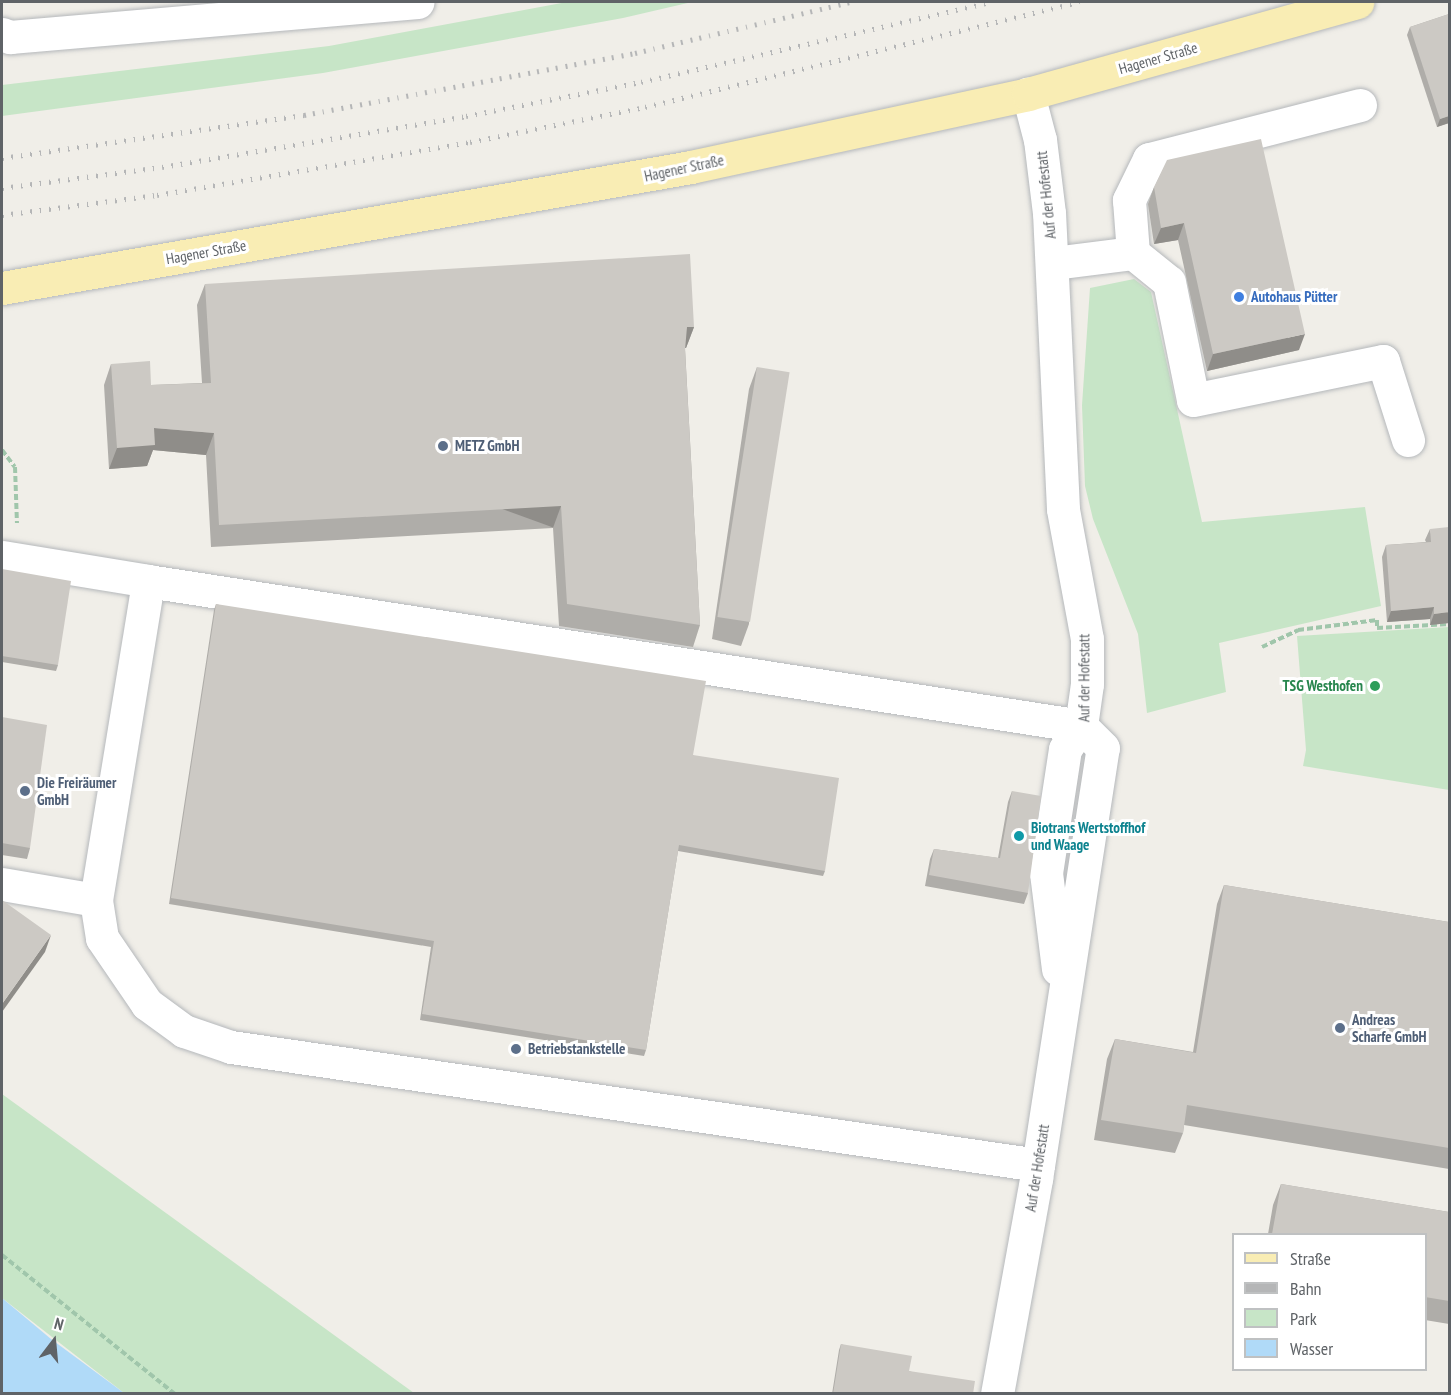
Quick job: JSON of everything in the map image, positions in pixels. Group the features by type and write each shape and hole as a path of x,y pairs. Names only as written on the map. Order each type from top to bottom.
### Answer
{"main road":[{"name":"Hagener Straße","path":"2,288 603,185 1028,94 1357,2"}],"lane":[{"path":"2,34 10,37 418,2"},
{"name":"Auf der Hofestatt","path":"997,1394 1038,1165 1103,748 1081,726 1087,684 1087,639 1063,509 1053,263 1040,140 1028,94"},
{"path":"1133,253 1129,200 1149,159 1360,105"},
{"path":"1053,263 1133,253 1169,282 1193,400 1383,361 1408,440"},
{"path":"10,559 1081,726 1065,748 1072,768 1057,875 1063,1009"},
{"path":"148,582 96,900 102,938 147,1004 184,1030 231,1047 1038,1165"},
{"path":"1057,875 1076,926"},
{"path":"2,884 96,900"}],"path":[{"path":"2,450 15,467 10,559"},
{"path":"1262,646 1298,630 1377,620 1377,628 1449,624"},
{"path":"2,1255 175,1394"}],"green space":[{"path":"567,2 692,2 623,18 323,73 2,116 2,85 329,46"},
{"path":"1134,279 1151,292 1202,522 1365,507 1381,606 1219,643 1226,692 1147,713 1138,634 1093,519 1085,486 1082,405 1090,288"},
{"name":"TSG Westhofen","path":"1449,627 1449,790 1303,766 1306,750 1297,636"},
{"path":"2,1094 414,1393 124,1393 2,1298"}],"water":[{"path":"2,1298 51,1339 124,1393 2,1393"}],"building":[{"path":"1449,14 1449,116 1440,119 1410,27"},
{"name":"Autohaus Pütter","path":"1261,139 1305,334 1213,354 1184,223 1161,228 1154,187 1167,160"},
{"name":"METZ GmbH","path":"690,254 694,327 687,327 685,350 700,625 567,604 561,506 219,525 214,433 154,428 155,445 117,448 111,364 150,361 151,385 211,383 205,284"},
{"path":"757,367 790,372 750,622 717,617"},
{"path":"1449,527 1449,612 1434,614 1434,607 1391,611 1386,545 1431,542 1430,529"},
{"path":"2,569 71,581 58,665 2,656"},
{"path":"216,604 706,681 693,755 839,778 825,871 679,845 646,1050 422,1014 434,941 171,898"},
{"path":"2,717 47,725 30,848 2,843"},
{"path":"1012,791 1041,796 1028,893 929,875 934,849 1000,858"},
{"path":"1224,885 1449,922 1449,1148 1187,1105 1183,1133 1101,1120 1115,1039 1196,1053"},
{"path":"2,900 51,935 2,1004"},
{"path":"1281,1184 1449,1212 1449,1301 1427,1297 1427,1233 1272,1233"},
{"path":"841,1344 912,1356 909,1371 975,1381 973,1394 833,1394"}],"railway":[{"path":"2,158 304,115 635,53 851,2"},
{"path":"2,188 162,167 466,116 641,82 990,2"},
{"path":"2,215 157,195 470,142 645,107 1079,2"}],"place":[{"name":"Autohaus Pütter","path":"1239,297"},
{"name":"METZ GmbH","path":"443,446"},
{"name":"TSG Westhofen","path":"1375,686"},
{"name":"Die Freiräumer GmbH","path":"25,791"},
{"name":"Biotrans Wertstoffhof und Waage","path":"1019,836"},
{"name":"Andreas Scharfe GmbH","path":"1340,1028"},
{"name":"Betriebstankstelle","path":"516,1049"}]}
